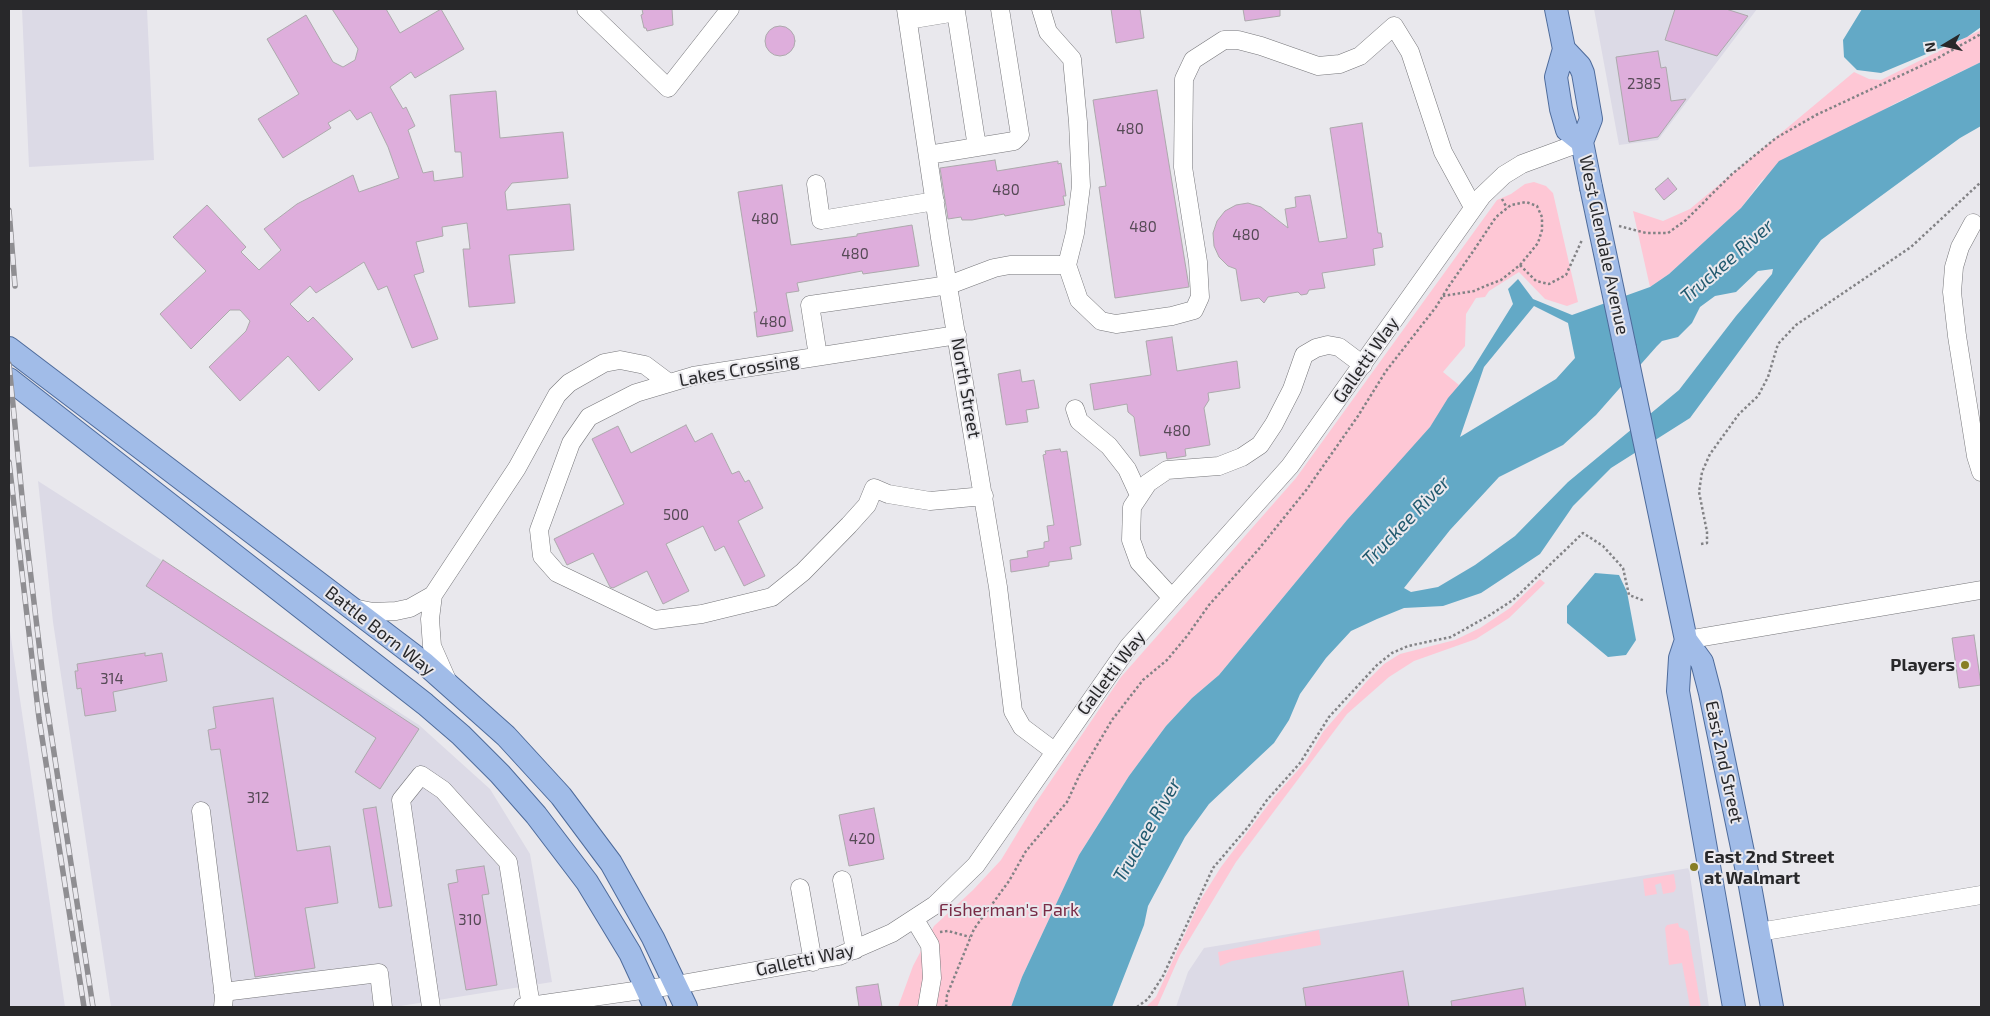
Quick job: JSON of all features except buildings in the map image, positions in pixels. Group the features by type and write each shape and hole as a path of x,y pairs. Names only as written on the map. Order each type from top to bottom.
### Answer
{"main road":[{"name":"West Glendale Avenue","path":"1556,9 1564,49 1580,66 1583,73 1591,119 1582,142 1625,348"},
{"name":"Battle Born Way","path":"9,348 450,685 526,756 578,818 626,888 686,1007"},
{"name":"East 2nd Street","path":"1625,348 1686,640 1702,662 1710,693 1759,932 1772,1007"},
{"name":"Battle Born Way","path":"9,379 425,704 461,735 536,814 587,882 652,998"},
{"name":"East 2nd Street","path":"1686,640 1680,658 1678,691 1734,1007"}],"street":[{"path":"586,9 668,88 730,9"},
{"path":"928,155 1014,141 1020,135 1000,9"},
{"path":"1041,9 1048,32 1072,60 1081,186 1075,233 1067,264 1079,300 1101,321 1116,324 1172,316 1194,310 1200,297 1198,262 1183,167 1182,108 1184,79 1194,60 1224,40 1238,40 1261,46 1318,66 1340,64 1370,49 1400,20 1443,152 1473,207"},
{"path":"907,14 956,12 977,147"},
{"name":"North Street","path":"907,14 948,286 998,587 1013,711 1022,727 1054,751"},
{"name":"Galletti Way","path":"531,1007 652,998 676,985 813,962 920,928 941,900 976,865 1123,653 1290,466 1363,366 1473,207 1492,185 1522,164 1582,142"},
{"path":"816,184 821,220 935,202"},
{"path":"1973,222 1960,247 1954,267 1952,292 1957,336 1976,454 1981,472"},
{"path":"818,356 810,305 948,286 994,268 1010,265 1067,264"},
{"name":"Lakes Crossing","path":"957,335 693,376 636,393 589,418 571,443 539,530 542,556 557,573 655,620 702,614 772,597 803,572 849,525 867,505 874,488 888,494 930,501 984,496"},
{"path":"1172,598 1145,571 1134,552 1131,540 1130,517 1132,506 1139,495 1157,475 1167,470 1219,466 1242,457 1260,445 1274,424 1292,388 1304,355 1316,348 1328,345 1339,347 1363,366"},
{"path":"450,685 436,660 432,646 430,620 433,595 517,468 551,403 563,388 604,363 620,360 645,365 669,383"},
{"path":"1075,409 1079,421 1109,446 1127,469 1139,495"},
{"path":"1686,640 1981,590"},
{"path":"350,607 373,612 396,611 410,608 433,595"},
{"path":"431,1007 402,800 422,776 443,790 508,862 531,1007"},
{"path":"201,811 223,1000 379,974 383,1007"},
{"path":"842,880 855,950"},
{"path":"800,888 813,962"},
{"path":"1759,932 1981,895"},
{"path":"920,928 930,945 932,978 927,1007"}],"path":[{"path":"1616,226 1646,233 1668,233 1686,220 1732,174 1776,138 1816,115 1936,58 1981,34"},
{"path":"1701,544 1707,543 1707,532 1699,492 1702,472 1710,454 1739,414 1758,396 1768,377 1778,344 1796,325 1911,247 1981,182"},
{"path":"1502,199 1507,208"},
{"path":"946,1007 947,994 970,937 990,904 1009,881 1026,851 1068,802 1080,774 1112,720 1143,680 1167,660 1306,489 1358,416 1386,371 1443,296 1496,217 1511,204 1526,202 1537,206 1542,217 1542,230 1538,243 1520,265 1501,280 1474,291 1443,296"},
{"path":"1520,265 1536,281 1549,284 1566,275 1586,233"},
{"path":"1137,1007 1148,999 1163,976 1213,868 1248,827 1267,800 1300,763 1329,717 1377,665 1392,653 1408,646 1451,637 1490,615 1513,600 1583,533 1602,546 1624,568 1629,595 1645,601"},
{"path":"920,928 948,931 970,937"}],"shaded area":[{"path":"22,9 147,9 154,160 29,167"},
{"path":"1594,9 1757,9 1658,140 1619,145"},
{"path":"38,481 419,725 490,789 530,854 552,982 394,1007 111,1007 53,622"},
{"path":"9,624 65,1007 9,1007"},
{"path":"1689,868 1709,1007 1176,1007 1188,972 1204,948"}],"green space":[{"path":"1981,30 1981,62 1894,104 1762,180 1741,208 1669,274 1650,287 1633,211 1663,221 1690,209 1854,72 1869,79 1881,80"},
{"name":"Fisherman's Park","path":"1534,182 1546,186 1553,193 1578,302 1567,306 1545,299 1519,272 1489,291 1485,297 1476,298 1466,314 1465,346 1443,372 1459,385 1430,427 1405,457 1347,520 1219,675 1192,698 1166,726 1129,776 1079,855 1022,977 1011,1007 898,1007 913,966 934,926 973,890 1001,860 1035,804 1121,677 1296,478 1497,200 1511,194 1525,184"},
{"path":"1540,579 1545,583 1509,618 1476,639 1414,661 1389,677 1347,714 1236,862 1180,955 1157,1007 1146,1007 1156,997 1201,899 1221,867 1274,797 1306,761 1323,732 1367,681 1384,664 1400,654 1455,640 1480,628 1510,608"},
{"path":"1674,874 1676,888 1674,892 1663,894 1661,883 1655,885 1657,894 1645,896 1643,879"},
{"path":"1678,923 1679,927 1688,931 1701,1007 1690,1007 1682,963 1669,965 1665,928 1667,925"},
{"path":"1319,930 1321,945 1232,961 1220,966 1218,952"}],"water":[{"path":"1862,9 1981,9 1981,27 1967,37 1881,73 1857,70 1844,57 1843,40"},
{"name":"Truckee River","path":"1981,62 1981,126 1960,138 1821,240 1690,418 1611,468 1573,506 1540,554 1481,593 1443,606 1404,608 1377,619 1351,631 1326,658 1300,694 1289,720 1274,743 1209,804 1185,837 1148,906 1144,925 1112,1007 1011,1007 1022,977 1079,855 1129,776 1166,726 1192,698 1219,675 1347,520 1430,427 1448,398 1472,370 1513,304 1508,289 1518,279 1533,299 1572,315 1650,287 1669,274 1741,208 1779,161","holes":["1773,269 1772,274 1736,316 1679,390 1568,482 1515,536 1475,565 1438,587 1411,592 1404,588 1450,530 1499,477 1563,445 1596,415 1662,341 1678,337 1692,323 1700,307 1715,296 1736,292 1758,271","1534,306 1568,323 1575,358 1556,379 1460,437 1484,367"]},
{"path":"1595,573 1619,575 1627,592 1636,640 1626,655 1608,657 1567,623 1567,606"}],"railway":[{"path":"9,210 15,286"},
{"path":"9,364 25,527 45,694 93,1007"},
{"path":"9,462 39,718 84,1007"}],"place":[{"name":"Players","path":"1965,665"},
{"name":"East 2nd Street at Walmart","path":"1694,867"}]}
